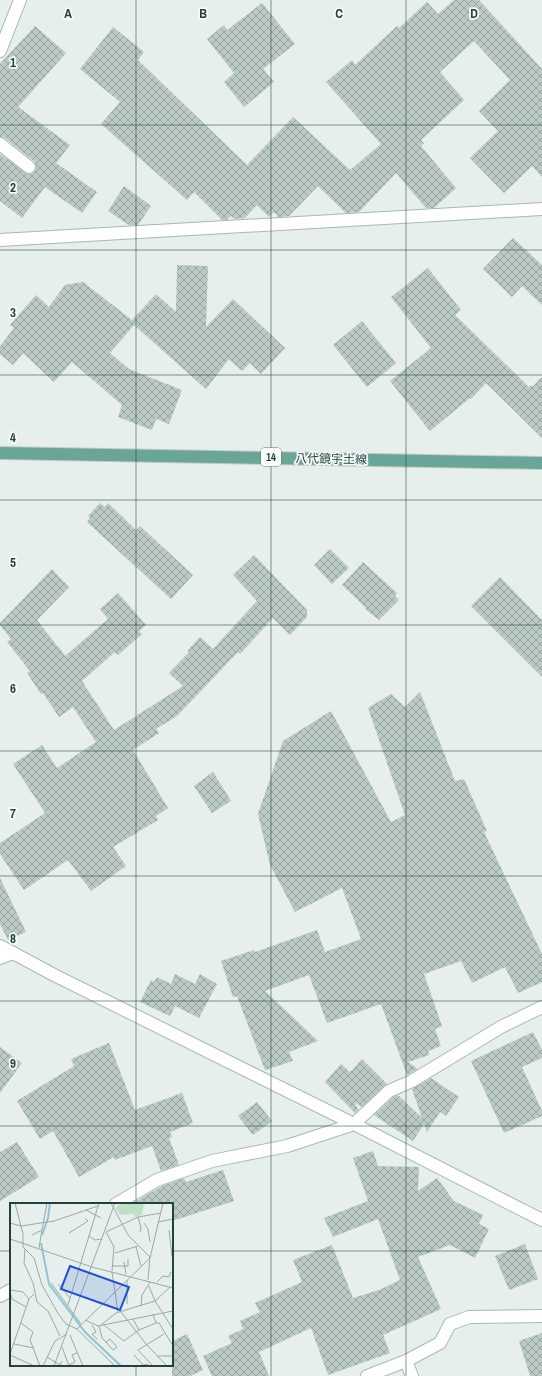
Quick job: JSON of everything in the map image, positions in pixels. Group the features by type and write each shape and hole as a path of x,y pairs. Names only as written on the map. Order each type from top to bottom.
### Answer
{"main road":[{"name":"八代鏡宇土線","path":"0,453 542,462"}],"street":[{"path":"0,51 20,0"},
{"path":"0,144 29,167"},
{"path":"0,240 542,209"},
{"path":"0,946 56,976 354,1124 542,1220"},
{"path":"0,958 13,953"},
{"path":"118,1203 157,1180 212,1161 287,1146 354,1124 389,1091 412,1081 501,1027 542,1007"},
{"path":"0,1296 10,1291"},
{"path":"367,1376 406,1361 440,1343 450,1324 469,1317 542,1316"},
{"path":"406,1361 412,1376"}],"building":[{"path":"454,0 479,0 542,69 542,177 532,166 504,193 470,158 498,131 479,111 510,80 474,41 440,72 464,100 421,140 424,143 421,146 456,188 434,208 426,208 396,173 359,212 346,213 318,186 289,216 278,217 274,212 269,217 257,205 245,218 235,219 231,216 227,220 222,220 194,192 187,200 101,124 120,102 80,69 113,27 144,52 138,60 247,165 293,117 350,170 381,144 326,82 352,60 355,65 397,26 399,28 427,2 438,14"},
{"path":"262,3 295,44 263,69 274,82 244,107 224,82 234,73 207,39 224,25 227,30"},
{"path":"35,26 66,53 18,107 70,145 56,163 97,192 82,213 45,187 22,218 0,201 0,154 28,174 32,174 36,168 34,161 5,138 0,137 0,64"},
{"path":"124,186 151,206 138,225 129,225 108,211"},
{"path":"513,238 542,265 542,305 522,286 512,297 483,269"},
{"path":"177,265 208,266 206,327 233,299 285,348 261,374 250,363 242,371 229,359 206,389 134,325 110,353 129,369 182,390 169,424 156,419 152,430 118,417 122,405 72,362 54,382 23,353 13,365 0,354 0,346 14,328 10,325 36,295 49,307 65,285 83,282 132,320 156,294 176,312"},
{"path":"428,268 461,310 455,315 529,387 531,385 532,387 542,377 542,438 486,383 471,399 470,398 430,431 390,381 431,348 391,297"},
{"path":"362,321 396,363 367,387 333,345"},
{"path":"100,503 105,507 108,503 136,530 140,526 193,575 171,599 87,522 90,518 88,516"},
{"path":"330,549 349,568 332,584 314,565"},
{"path":"254,555 307,610 307,617 290,635 273,618 240,654 238,652 177,716 156,729 159,733 133,750 168,808 156,816 158,820 113,847 126,866 91,891 68,860 24,890 0,854 0,843 45,813 13,764 42,745 57,768 96,742 73,707 59,717 27,673 30,671 7,642 11,639 0,623 52,569 69,587 37,620 65,656 108,619 100,609 118,593 146,625 139,631 142,634 118,655 115,652 82,681 114,730 183,686 169,673 189,652 187,651 200,637 213,649 257,601 233,575"},
{"path":"363,562 397,593 395,596 399,600 379,620 365,609 366,608 342,585"},
{"path":"500,577 542,620 542,677 471,606"},
{"path":"420,692 455,781 464,779 487,831 484,832 542,954 542,982 518,993 505,967 472,983 461,961 424,974 442,1026 435,1029 441,1046 428,1051 429,1055 408,1062 418,1069 407,1075 381,1004 327,1023 309,975 265,991 318,1041 289,1052 293,1061 265,1070 237,996 233,997 221,961 254,950 255,952 317,930 325,952 361,939 342,888 295,912 270,865 258,814 283,741 331,711 391,822 405,815 368,708 391,694 405,707"},
{"path":"213,772 231,801 212,813 194,786"},
{"path":"0,878 26,932 8,940 0,924"},
{"path":"175,974 195,984 200,974 217,984 199,1018 175,1006 170,1016 140,1002 151,980 154,982 157,977 171,984"},
{"path":"533,1032 542,1050 542,1058 522,1067 542,1111 542,1116 504,1133 471,1061"},
{"path":"109,1043 135,1110 182,1093 193,1123 170,1132 172,1137 169,1138 179,1165 161,1171 152,1146 115,1160 114,1157 79,1177 53,1131 40,1139 17,1101 74,1066 71,1059"},
{"path":"0,1047 22,1063 0,1093"},
{"path":"362,1059 387,1084 362,1107 355,1102 358,1110 355,1113 325,1082 341,1064 350,1072"},
{"path":"431,1078 459,1097 446,1116 440,1112 427,1132 424,1124 413,1141 374,1115 393,1097 398,1095 422,1118 412,1089"},
{"path":"257,1102 272,1121 253,1135 238,1116"},
{"path":"17,1142 39,1177 0,1201 0,1152"},
{"path":"373,1151 378,1166 419,1167 418,1191 437,1178 454,1201 483,1215 479,1224 489,1229 475,1258 450,1245 418,1257 441,1309 383,1335 390,1353 328,1375 311,1328 259,1352 269,1376 212,1376 203,1356 232,1343 228,1336 243,1329 240,1321 260,1312 255,1303 302,1282 293,1260 332,1245 353,1298 379,1290 400,1280 378,1219 333,1237 324,1218 368,1201 353,1158"},
{"path":"223,1170 234,1201 173,1221 173,1203 133,1203 162,1186 184,1178 186,1182"},
{"path":"525,1244 538,1279 509,1290 495,1256"},
{"path":"542,1333 542,1376 530,1376 519,1341"},
{"path":"187,1334 203,1370 190,1376 172,1376 173,1341"}]}
